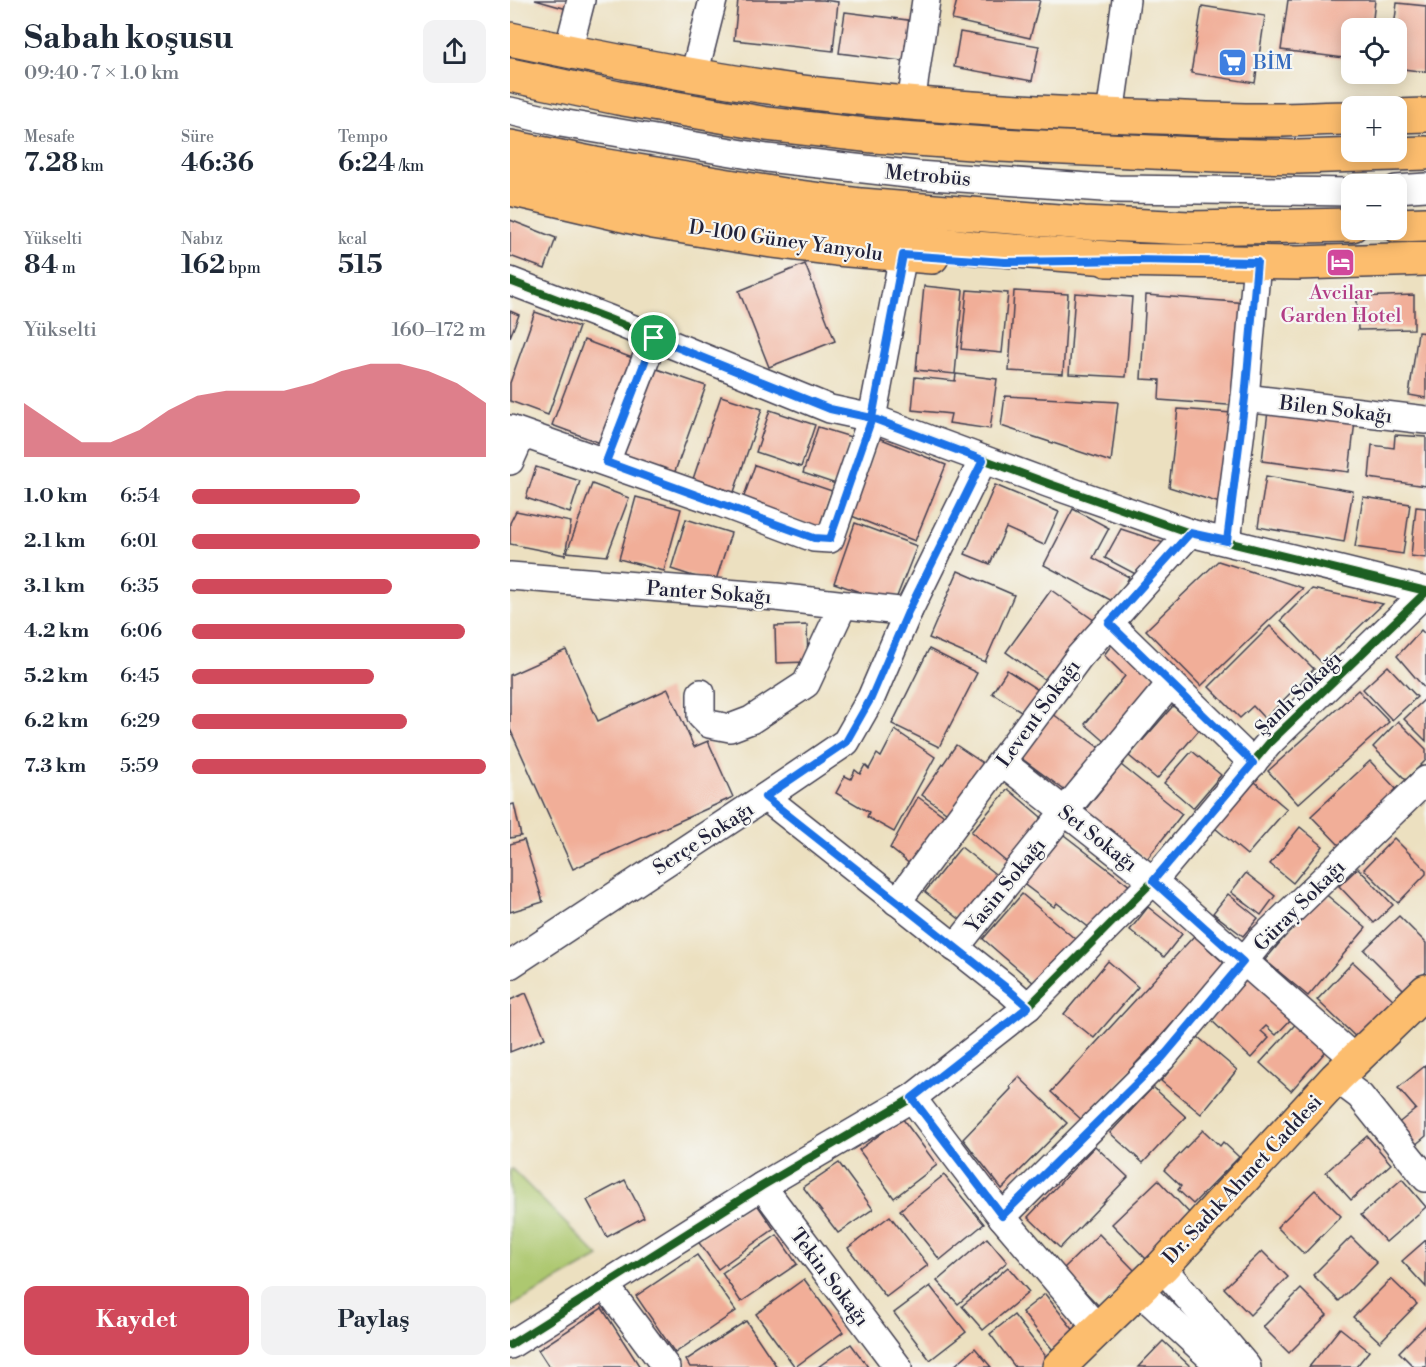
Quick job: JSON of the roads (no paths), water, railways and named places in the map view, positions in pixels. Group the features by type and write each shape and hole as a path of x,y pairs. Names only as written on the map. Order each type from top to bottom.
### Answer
{"main road":[{"path":"510,39 694,75 795,91 911,104 1110,115 1272,120 1341,118"},
{"path":"510,75 618,98 767,124 874,136 1000,145 1218,155 1298,157 1426,153"},
{"path":"1407,116 1426,115"},
{"path":"510,147 595,164 784,195 872,206 1190,228 1341,225"},
{"path":"510,170 721,216 975,248 1134,260"},
{"name":"D-100 Güney Yanyolu","path":"510,189 653,222 772,241 903,255 1005,262 1134,260 1334,262 1426,259"},
{"path":"1407,225 1426,224"},
{"name":"Dr. Sadık Ahmet Caddesi","path":"1059,1367 1162,1267 1345,1068 1426,991"}],"street":[{"path":"568,51 581,0"},
{"path":"694,75 713,0"},
{"path":"911,104 926,0"},
{"path":"1110,115 1126,0"},
{"name":"Metrobüs","path":"510,111 573,125 767,158 917,175 1118,189 1341,192"},
{"path":"1407,188 1426,187"},
{"path":"510,461 516,432 606,462 814,538 830,539 872,418 903,255"},
{"path":"1227,541 1245,398 1257,262"},
{"path":"510,281 830,409 872,418 1190,533 1426,592"},
{"path":"606,462 654,338"},
{"name":"Bilen Sokağı","path":"1245,398 1426,420"},
{"path":"765,797 846,742 871,698 908,612 983,460"},
{"name":"Levent Sokağı","path":"897,902 1079,657 1190,533"},
{"name":"Panter Sokağı","path":"510,576 776,597 908,612"},
{"name":"Şanlı Sokağı","path":"510,1345 762,1186 912,1098 1028,1007 1153,881 1270,742 1426,592"},
{"path":"700,693 701,716 709,724 730,728 751,720 806,684 843,605"},
{"path":"1109,623 1253,763"},
{"name":"Yasin Sokağı","path":"955,948 1170,683"},
{"name":"Set Sokağı","path":"1002,762 1153,881 1243,962 1345,1068 1360,1096 1426,1178"},
{"name":"Güray Sokağı","path":"1002,1216 1162,1058 1260,941 1426,780"},
{"name":"Serçe Sokağı","path":"510,965 765,797 1028,1007"},
{"path":"912,1098 1002,1216 1097,1328"},
{"name":"Tekin Sokağı","path":"762,1186 898,1367"},
{"path":"1162,1267 1247,1367"},
{"path":"604,1285 666,1367"},
{"path":"1138,1290 1221,1367"}],"place":[{"name":"BİM","path":"1232,62"},
{"name":"Avcilar Garden Hotel","path":"1341,262"}]}
